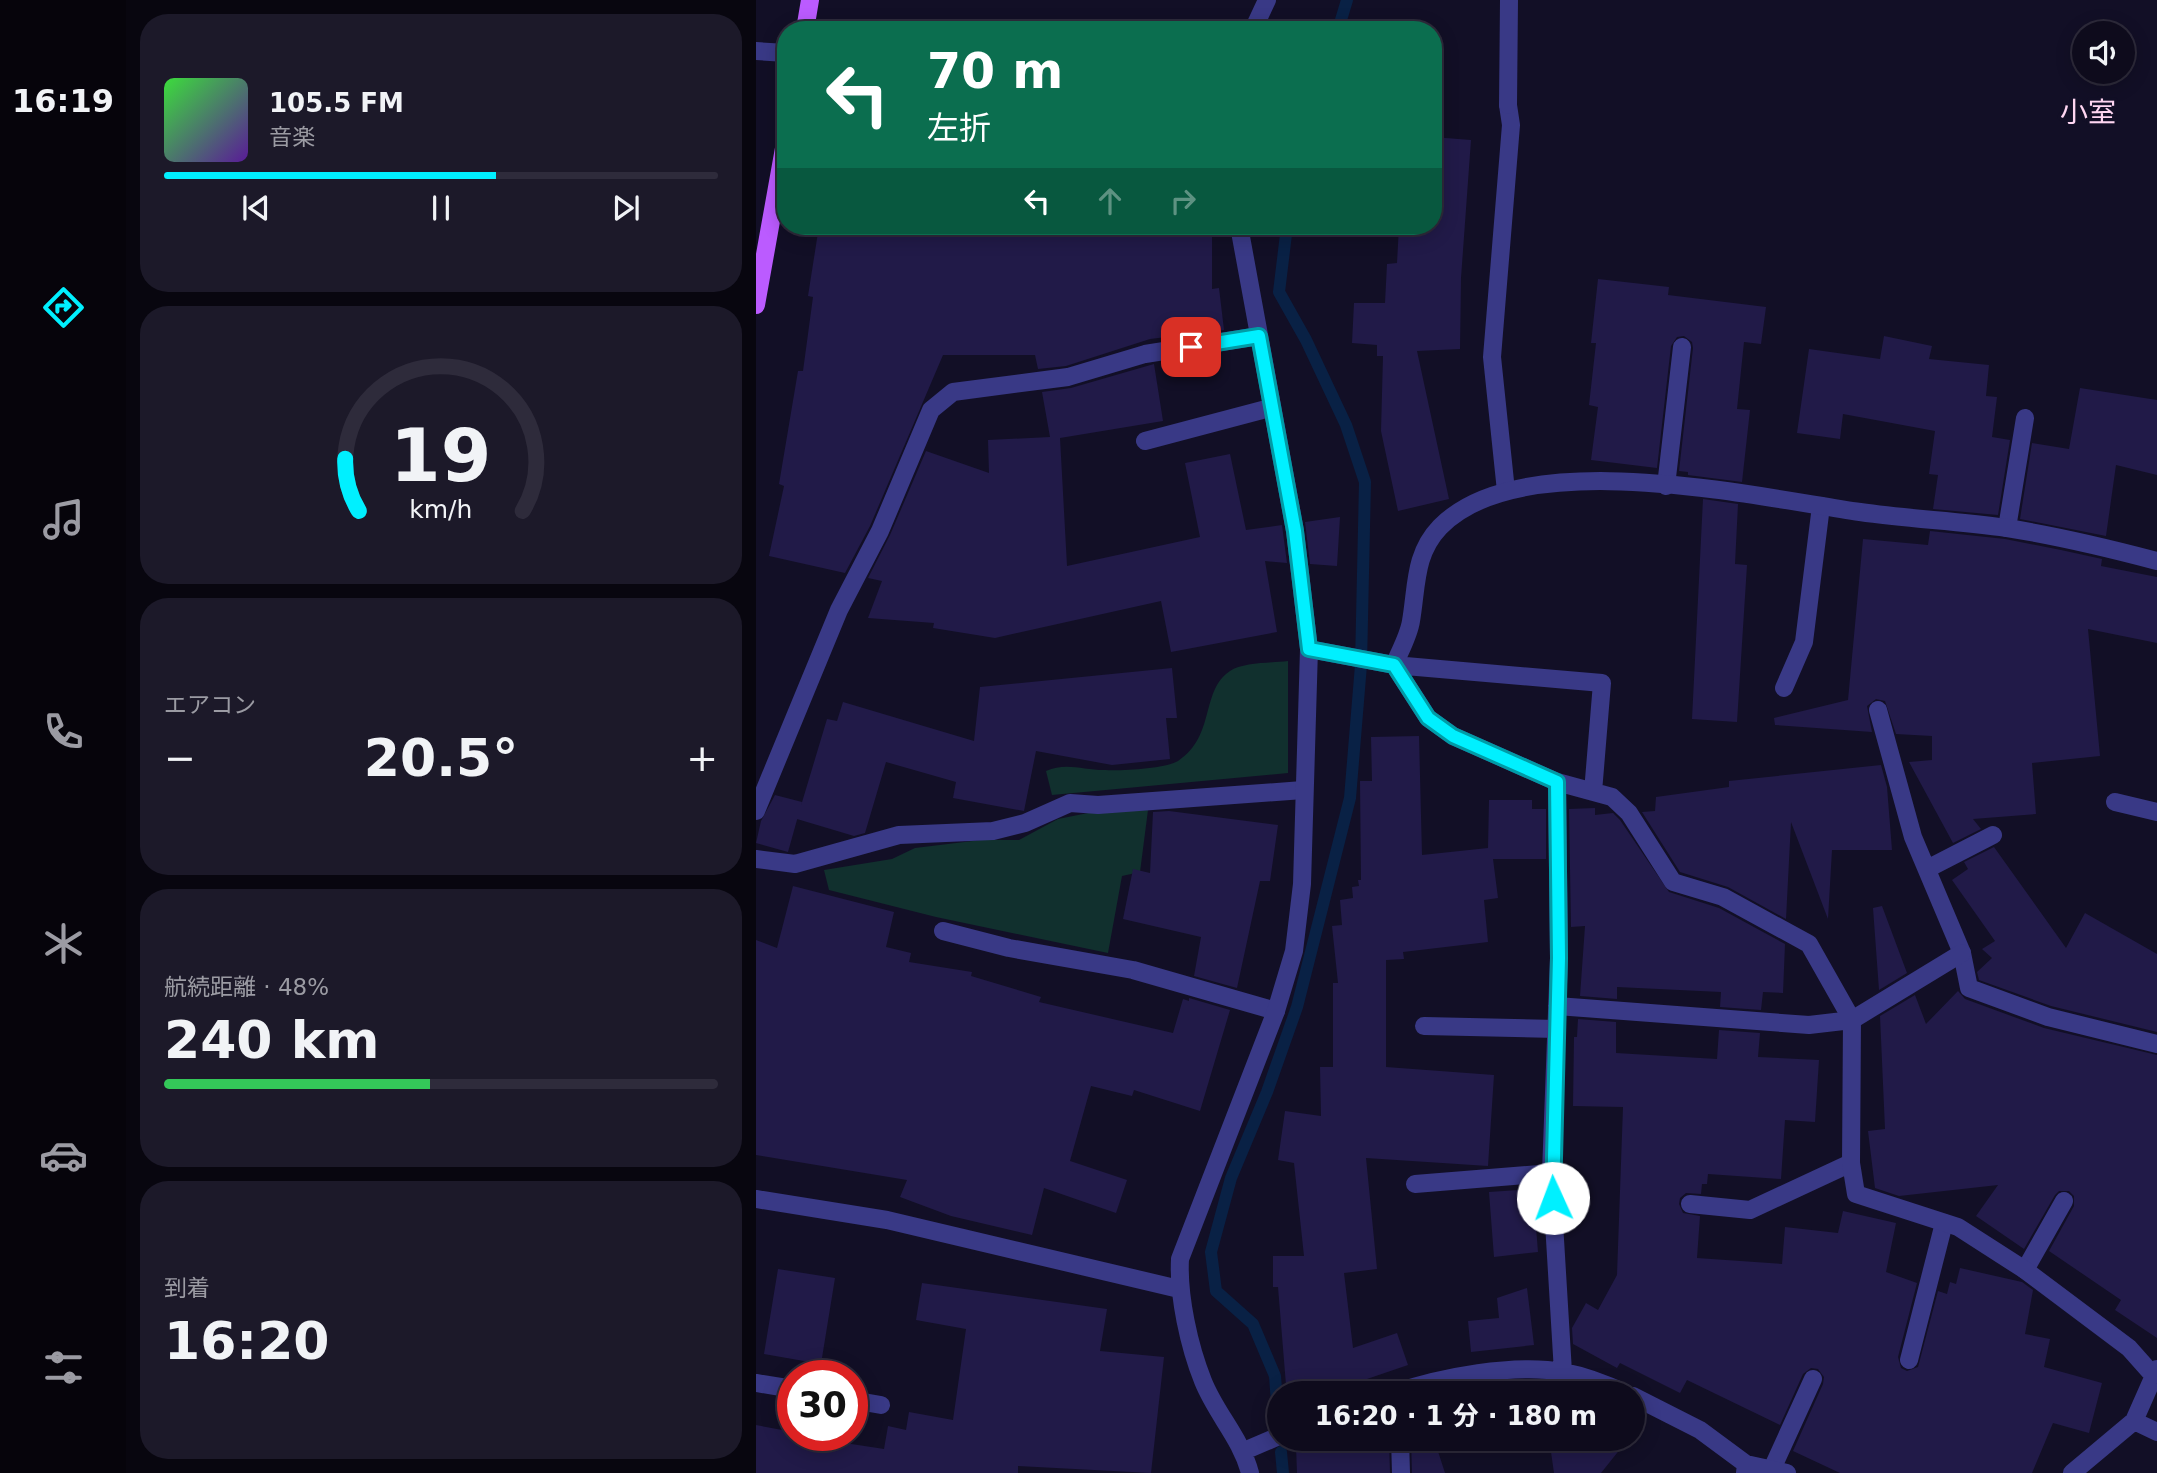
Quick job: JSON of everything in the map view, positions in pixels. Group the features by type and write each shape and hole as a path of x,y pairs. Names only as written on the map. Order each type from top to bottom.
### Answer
{"main road":[{"path":"806,21 810,0"},
{"path":"756,305 777,187"}],"street":[{"path":"1257,21 1267,0"},
{"path":"1506,491 1492,357 1511,125 1508,105 1509,0"},
{"path":"756,51 777,52"},
{"path":"1241,235 1270,408 1295,531 1309,649 1302,884 1294,951 1276,1011 1181,1259 1179,1289 1203,1382 1244,1451 1250,1473"},
{"path":"756,811 839,610 880,531 931,410 953,393 1068,377 1145,354 1259,336"},
{"path":"1666,486 1682,347"},
{"path":"1145,441 1270,408"},
{"path":"2007,528 2025,418"},
{"path":"1394,665 1411,624 1418,559 1440,527 1471,506 1506,491 1566,482 1617,480 1666,486 1706,486 1821,506 2007,528 2157,561"},
{"path":"1784,688 1804,642 1821,506"},
{"path":"1309,649 1394,665 1602,683 1593,792"},
{"path":"1394,665 1428,718 1453,736 1557,782 1612,797 1629,813 1673,882 1723,897 1809,944 1852,1020 1851,1163 1856,1194 1958,1227 2025,1270 2129,1348 2155,1372 2134,1421 2072,1473"},
{"path":"1878,710 1913,837 1962,953 1969,988 2048,1017 2157,1044"},
{"path":"1557,782 1557,1029 1551,1173 1563,1372"},
{"path":"756,859 795,864 899,835 993,831 1025,823 1070,803 1098,805 1303,790"},
{"path":"2115,802 2157,812"},
{"path":"1927,869 1993,835"},
{"path":"943,931 1009,948 1133,970 1276,1011"},
{"path":"1557,1006 1809,1025 1852,1020 1962,953"},
{"path":"1424,1026 1557,1029"},
{"path":"1690,1204 1750,1210 1851,1163"},
{"path":"1415,1184 1551,1173"},
{"path":"756,1199 887,1220 1179,1289"},
{"path":"2025,1270 2064,1201"},
{"path":"1909,1360 1944,1223"},
{"path":"1443,1381 1468,1375 1529,1370 1563,1372 1598,1381"},
{"path":"1645,1402 1700,1430 1746,1469 1779,1471 1813,1379"},
{"path":"756,1383 777,1386"},
{"path":"868,1403 881,1405"},
{"path":"2134,1421 2157,1432"},
{"path":"1244,1451 1267,1441"},
{"path":"1400,1451 1401,1473"}],"green space":[{"path":"1288,661 1288,773 1052,795 1046,771 1053,768 1131,770 1178,761 1190,751 1198,739 1215,690 1230,671 1250,664"},
{"path":"1148,810 1140,872 1122,876 1108,953 936,917 829,890 824,870 892,859 915,848 981,840 1019,840 1058,819 1098,811"}],"building":[{"path":"1442,138 1471,140 1461,278 1460,349 1417,351 1449,499 1398,511 1381,431 1383,356 1377,356 1377,345 1352,343 1354,303 1385,303 1387,264 1397,263 1399,235 1442,235"},
{"path":"818,235 1212,235 1212,289 1219,288 1224,330 1150,339 1066,366 1038,369 1035,355 943,355 870,526 845,573 769,556 784,486 779,484 798,371 803,371 813,297 808,296"},
{"path":"1598,279 1669,287 1668,295 1766,307 1761,344 1744,342 1737,409 1750,410 1742,482 1688,475 1688,472 1679,471 1693,348 1692,342 1684,336 1677,337 1671,346 1657,468 1591,460 1598,407 1589,405 1596,343 1591,343"},
{"path":"1884,336 1932,346 1929,359 1989,365 1986,396 1997,397 1992,437 2010,440 1998,515 1933,509 1938,475 1929,474 1935,431 1843,414 1840,439 1797,433 1809,349 1880,359"},
{"path":"1154,364 1163,421 1060,438 1067,566 1200,537 1185,463 1230,454 1246,530 1282,525 1287,563 1265,561 1277,632 1171,652 1161,601 995,638 933,628 934,623 868,618 882,581 868,578 890,535 926,451 989,473 988,440 1050,437 1042,392 1071,388"},
{"path":"2080,388 2157,400 2157,475 2116,465 2106,536 2020,519 2032,443 2069,449"},
{"path":"1703,499 1738,504 1735,564 1747,565 1737,722 1692,719"},
{"path":"1340,517 1337,566 1310,564 1305,522"},
{"path":"1930,531 2005,539 2061,550 2102,559 2101,566 2157,577 2157,643 2088,629 2100,756 2032,763 2036,814 1973,819 1981,829 1953,843 1909,762 1932,760 1932,736 1896,734 1885,701 1876,699 1867,706 1872,732 1775,725 1774,718 1848,700 1863,539 1928,545"},
{"path":"1172,668 1177,718 1166,718 1170,759 1112,765 1036,751 1024,811 953,798 956,782 886,762 865,833 854,836 797,819 827,719 837,721 843,702 974,741 980,687"},
{"path":"1419,736 1422,855 1488,848 1489,800 1532,800 1532,809 1546,809 1546,859 1493,859 1498,898 1484,900 1488,942 1403,952 1404,959 1386,960 1386,1067 1494,1075 1488,1166 1366,1158 1377,1269 1344,1273 1353,1348 1397,1333 1408,1365 1361,1381 1286,1381 1278,1287 1273,1287 1273,1256 1304,1256 1294,1163 1278,1160 1285,1111 1321,1116 1320,1067 1333,1067 1333,983 1338,983 1332,926 1342,925 1340,900 1353,898 1352,887 1359,886 1358,880 1361,880 1360,781 1372,781 1371,737"},
{"path":"1881,765 1887,787 1892,850 1832,850 1828,919 1791,822 1786,919 1728,887 1680,872 1642,812 1655,811 1656,797 1729,787 1729,781"},
{"path":"775,795 802,802 788,852 756,843 761,821"},
{"path":"1595,808 1595,815 1613,813 1620,820 1669,892 1719,908 1785,944 1783,993 1763,992 1761,1010 1720,1007 1721,992 1617,987 1617,999 1580,996 1585,926 1571,927 1569,809"},
{"path":"1169,811 1278,825 1270,881 1260,881 1237,988 1194,976 1201,937 1123,919 1133,869 1150,873 1153,812"},
{"path":"1994,847 2066,948 2085,913 2157,954 2157,1032 2051,1006 1979,980 1977,972 1992,958 1982,949 1995,941 1952,880 1968,869 1964,862"},
{"path":"793,886 894,912 886,947 911,953 909,962 972,972 971,976 1041,997 1039,1002 1173,1033 1183,999 1189,1001 1189,998 1230,1010 1200,1111 1134,1090 1132,1096 1091,1086 1070,1161 1127,1180 1116,1213 1044,1188 1032,1235 951,1216 900,1197 907,1180 756,1155 756,940 777,948"},
{"path":"1882,906 1907,973 1879,990 1873,908"},
{"path":"1958,991 1965,999 2044,1028 2157,1055 2157,1338 2115,1310 2121,1300 2049,1251 2074,1206 2074,1196 2069,1191 2059,1191 2055,1195 2024,1249 1976,1216 1998,1185 1899,1196 1875,1188 1868,1131 1885,1129 1880,1016 1915,995 1926,1024"},
{"path":"1578,1019 1616,1022 1616,1053 1717,1059 1719,1030 1760,1033 1758,1057 1819,1060 1815,1122 1785,1120 1781,1179 1708,1174 1707,1184 1702,1184 1701,1194 1686,1193 1680,1198 1679,1204 1683,1213 1700,1216 1697,1258 1782,1264 1785,1227 1838,1233 1843,1211 1896,1223 1886,1272 1917,1283 1898,1357 1901,1368 1907,1371 1918,1367 1938,1291 1947,1294 1950,1282 1956,1284 1960,1268 2022,1282 2033,1290 2025,1334 2050,1339 2044,1367 2102,1383 2089,1433 2053,1423 2032,1473 1840,1473 1793,1451 1823,1384 1824,1377 1818,1369 1811,1368 1803,1374 1780,1425 1687,1380 1680,1393 1620,1363 1617,1368 1573,1344 1572,1328 1586,1303 1598,1310 1617,1275 1623,1107 1573,1106 1574,1037 1577,1037"},
{"path":"1533,1189 1538,1252 1494,1257 1489,1192"},
{"path":"778,1269 835,1278 822,1360 798,1360 764,1354"},
{"path":"922,1283 1107,1309 1100,1351 1164,1357 1151,1473 1018,1466 1018,1473 756,1473 756,1425 777,1429 777,1451 868,1451 868,1447 884,1449 888,1426 906,1430 909,1412 953,1420 966,1329 916,1320"},
{"path":"1527,1288 1534,1345 1471,1352 1468,1321 1499,1318 1497,1298"},
{"path":"1296,1451 1389,1451 1390,1473 1297,1473"},
{"path":"1411,1451 1438,1451 1445,1473 1412,1473"},
{"path":"1551,1451 1619,1451 1601,1473 1554,1473"}],"waterway":[{"path":"1341,21 1347,0"},
{"path":"1275,1381 1253,1324 1216,1291 1211,1252 1231,1178 1267,1092 1297,1007 1350,798 1361,665 1365,482 1346,425 1306,340 1279,292 1286,235"},
{"path":"1281,1452 1283,1473"}],"district":[{"name":"小室","path":"2088,112"}],"route":[{"path":"1191,347 1259,336 1274,429 1295,531 1309,649 1394,665 1428,718 1453,736 1557,782 1559,958 1551,1173 1553,1198"}]}
